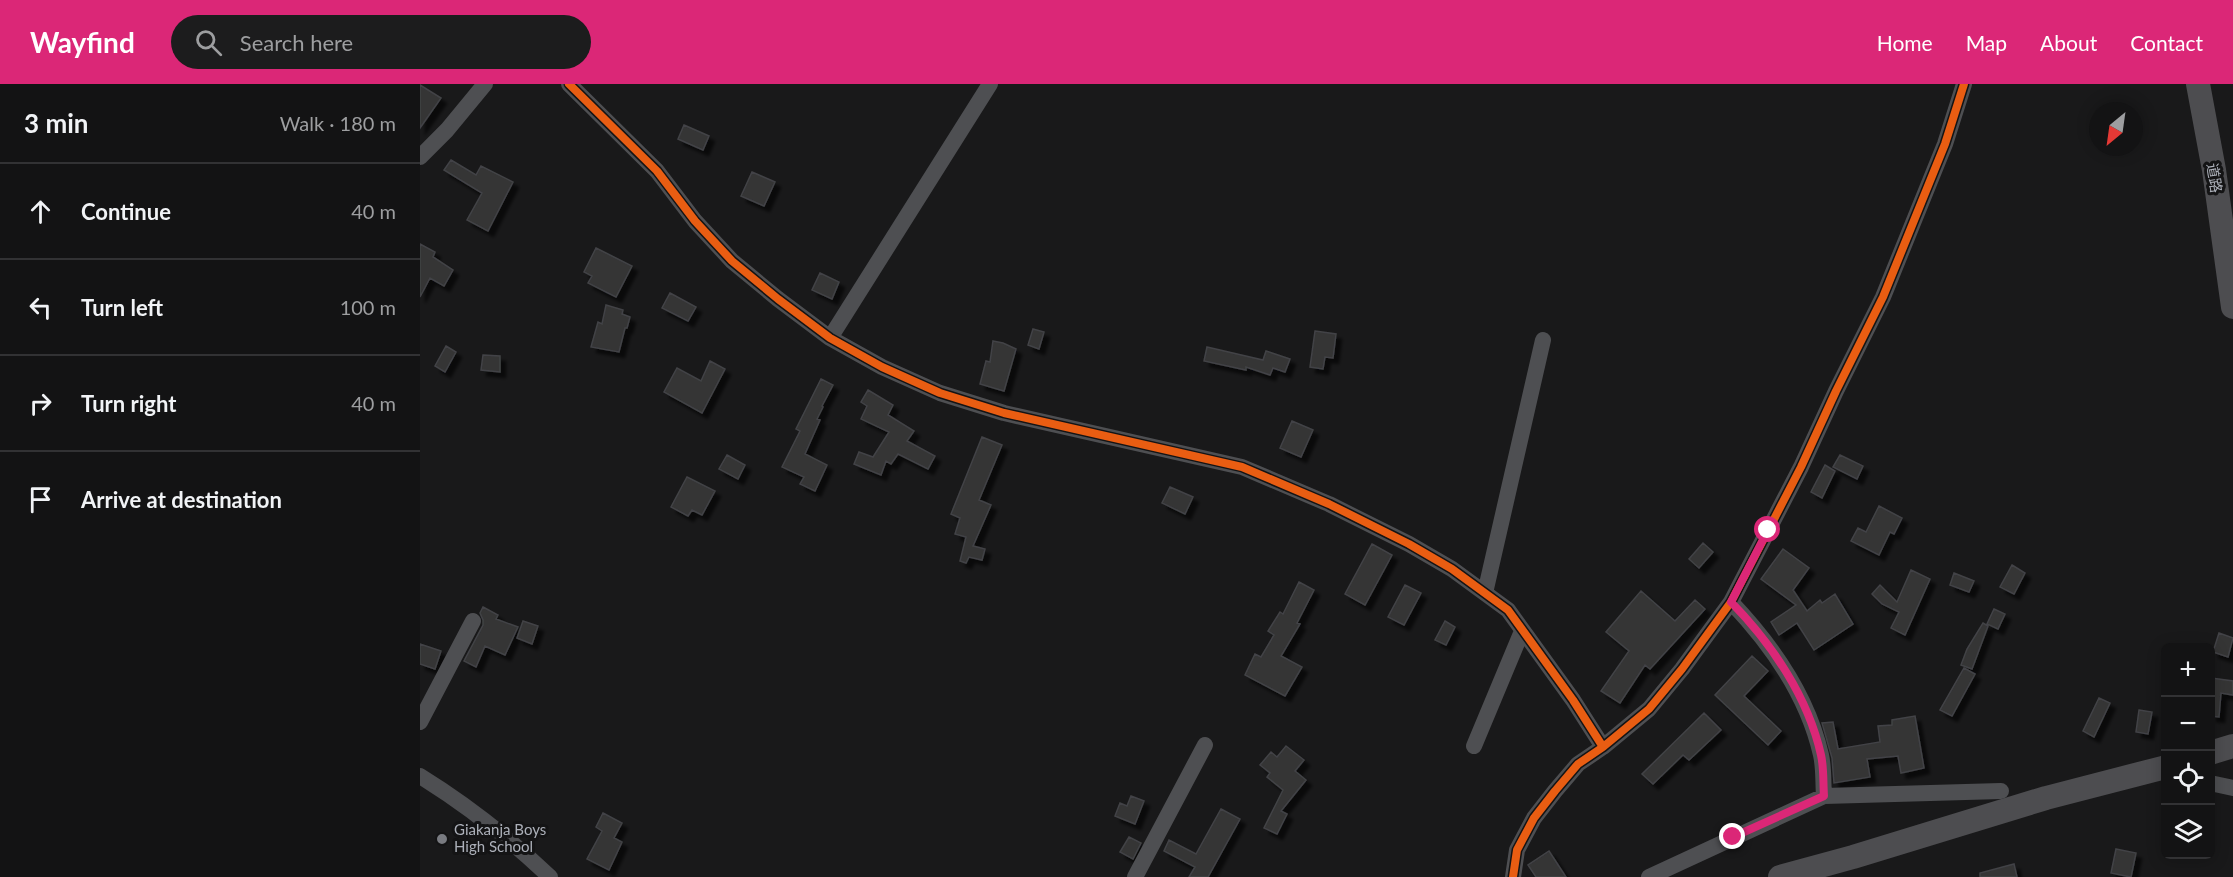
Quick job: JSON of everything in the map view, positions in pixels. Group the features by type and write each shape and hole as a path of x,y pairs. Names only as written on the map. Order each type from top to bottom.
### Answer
{"main road":[{"name":"道路","path":"2198,84 2214,170 2233,307"},
{"path":"2215,752 2233,746"},
{"path":"1780,877 2046,798 2161,767"}],"street":[{"path":"420,157 475,99 485,84"},
{"path":"569,84 657,171 695,221 732,261 830,338 882,367 940,393 993,410 1242,467 1279,481 1409,544 1452,569 1508,610 1573,700 1603,747"},
{"path":"830,338 990,84"},
{"path":"1513,877 1517,850 1534,818 1578,764 1603,747 1649,709 1682,669 1731,602 1801,467 1883,297 1945,144 1964,84"},
{"path":"1485,593 1543,340"},
{"path":"1731,602 1761,636 1787,673 1805,708 1821,756 1824,796"},
{"path":"420,722 473,621"},
{"path":"1474,746 1522,631"},
{"path":"1135,877 1205,745"},
{"path":"420,776 481,817 550,877"},
{"path":"2215,784 2233,788"},
{"path":"1649,877 1824,796 2001,791"}],"building":[{"path":"420,85 441,98 420,128"},
{"path":"684,125 709,136 703,150 678,139"},
{"path":"451,160 476,175 481,166 513,182 488,231 467,220 482,193 444,170"},
{"path":"752,172 775,182 764,206 741,196"},
{"path":"420,244 435,252 433,257 453,270 444,286 430,278 420,297"},
{"path":"596,248 632,266 616,297 588,283 592,276 584,272"},
{"path":"820,273 839,282 832,299 812,290"},
{"path":"670,293 696,307 688,321 662,308"},
{"path":"606,305 623,310 622,314 630,317 619,352 591,347 598,322 602,324"},
{"path":"1033,329 1044,332 1039,349 1028,345"},
{"path":"1315,331 1336,334 1333,358 1325,357 1323,369 1310,367"},
{"path":"993,341 1016,349 1004,391 980,384 986,361 990,362"},
{"path":"446,346 456,352 445,372 435,366"},
{"path":"1207,347 1263,360 1266,351 1290,359 1285,372 1273,368 1270,375 1246,367 1246,370 1204,361"},
{"path":"483,355 500,356 500,372 481,370"},
{"path":"710,361 725,369 702,413 664,392 677,368 701,381"},
{"path":"821,379 833,385 822,406 817,419 820,420 805,454 827,465 815,491 800,484 804,477 782,467 800,431 796,429"},
{"path":"868,390 893,405 888,415 914,431 907,441 935,456 928,469 898,454 891,464 886,461 881,475 854,464 859,452 873,457 889,432 861,419 867,406 861,402"},
{"path":"1292,421 1313,430 1301,457 1280,448"},
{"path":"982,437 1002,445 979,500 991,505 973,546 985,549 982,560 969,557 966,563 960,561 966,537 955,534 960,518 951,514"},
{"path":"727,455 745,465 738,479 719,469"},
{"path":"1840,455 1863,466 1857,479 1833,467"},
{"path":"1825,465 1835,471 1822,498 1811,492"},
{"path":"687,477 715,491 702,515 692,510 688,516 671,507"},
{"path":"1170,487 1193,497 1185,514 1162,503"},
{"path":"1879,506 1902,518 1894,534 1890,532 1879,555 1851,541 1858,528 1866,532"},
{"path":"1703,543 1713,552 1699,568 1689,559"},
{"path":"1372,544 1392,555 1365,605 1345,594"},
{"path":"1783,549 1809,568 1793,590 1807,611 1820,600 1822,603 1835,594 1853,624 1814,650 1797,623 1779,635 1771,622 1796,605 1761,579"},
{"path":"2012,565 2025,573 2014,594 2000,587"},
{"path":"1911,570 1930,579 1905,635 1891,628 1899,612 1882,604 1872,594 1880,585 1897,602"},
{"path":"1954,573 1974,581 1969,592 1950,585"},
{"path":"1299,582 1314,590 1297,623 1300,624 1281,656 1302,667 1285,696 1245,675 1255,654 1261,657 1274,635 1268,631 1280,612 1283,614"},
{"path":"1405,585 1421,593 1404,625 1388,617"},
{"path":"1641,591 1675,621 1695,600 1705,609 1650,669 1645,665 1620,703 1601,691 1629,651 1606,632"},
{"path":"483,607 498,615 496,619 518,627 505,655 485,646 476,667 464,661 483,625 480,613"},
{"path":"1994,609 2005,614 1998,629 1987,624"},
{"path":"523,621 538,626 532,644 517,638"},
{"path":"1445,621 1455,627 1446,645 1435,640"},
{"path":"1983,623 1988,626 1972,669 1961,665 1967,649"},
{"path":"2219,633 2233,638 2228,657 2215,653"},
{"path":"420,644 441,651 435,669 420,664"},
{"path":"1752,656 1768,671 1744,696 1781,731 1768,745 1715,695"},
{"path":"1964,668 1975,674 1952,716 1940,710"},
{"path":"2215,679 2233,681 2233,695 2221,693 2219,717 2215,716"},
{"path":"2099,698 2110,703 2094,737 2083,731"},
{"path":"2139,710 2152,712 2148,734 2136,732"},
{"path":"1704,713 1721,730 1689,760 1683,755 1653,784 1642,774"},
{"path":"1915,716 1924,768 1901,773 1898,756 1867,759 1870,777 1834,783 1832,758 1822,723 1833,722 1838,749 1880,742 1878,726 1892,725 1892,720"},
{"path":"1286,746 1304,760 1295,771 1306,780 1281,811 1287,814 1277,834 1264,828 1283,790 1267,777 1270,773 1260,765 1271,752 1277,757"},
{"path":"1131,796 1144,801 1135,824 1115,816 1120,803 1127,806"},
{"path":"1221,809 1240,819 1208,877 1189,877 1195,867 1164,851 1169,840 1196,854"},
{"path":"603,813 622,823 614,838 622,842 609,870 587,859 602,831 596,827"},
{"path":"1129,837 1141,843 1133,859 1120,852"},
{"path":"2116,849 2136,853 2131,877 2111,873"},
{"path":"1549,851 1566,877 1536,877 1528,865"},
{"path":"2014,864 2017,877 1980,877 1980,873"}],"cycle path":[{"path":"569,84 657,171 695,221 732,261 830,338 882,367 940,393 1004,413 1242,467 1329,504 1409,544 1452,569 1508,610 1573,700 1603,747"},
{"path":"1513,877 1517,850 1534,818 1555,791 1578,764 1603,747 1649,709 1682,669 1731,602 1801,467 1883,297 1945,144 1964,84"}],"place":[{"name":"Giakanja Boys High School","path":"442,839"}],"route":[{"path":"1733,837 1824,796 1821,756 1805,708 1787,673 1761,636 1731,602 1768,530"}]}
